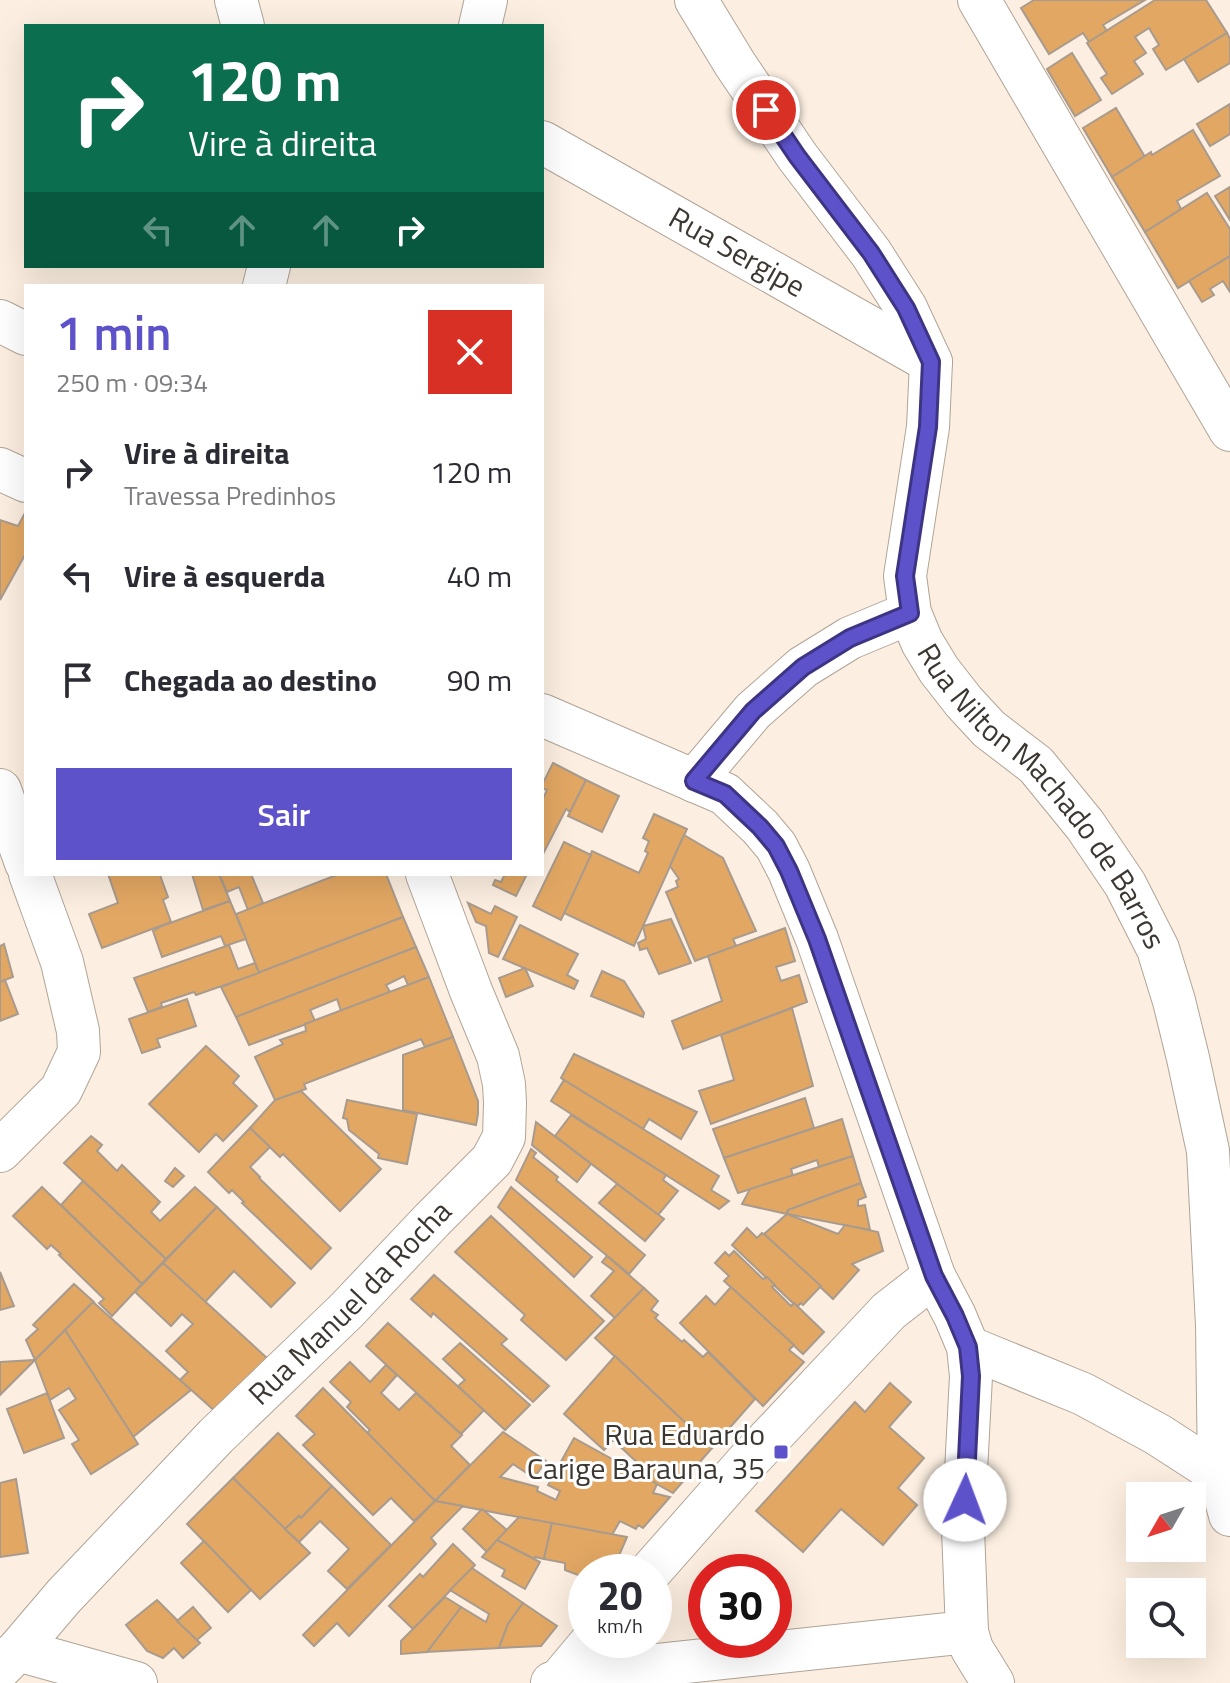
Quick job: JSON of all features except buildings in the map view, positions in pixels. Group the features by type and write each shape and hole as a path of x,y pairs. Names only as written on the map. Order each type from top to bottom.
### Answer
{"street":[{"path":"236,0 242,24"},
{"path":"480,24 486,0"},
{"name":"Rua Nilton Machado de Barros","path":"696,0 797,156 871,253 906,308 931,362 928,427 905,576 910,613 922,642 964,702 989,729 1036,765 1085,825 1125,884 1158,949 1184,1044 1208,1151 1217,1325 1219,1474 1230,1515"},
{"path":"979,0 1230,430"},
{"name":"Rua Sergipe","path":"544,143 931,362"},
{"path":"0,321 24,333"},
{"path":"0,469 24,480"},
{"path":"694,781 753,711 803,667 850,638 910,613"},
{"path":"544,716 725,794 776,846 789,871 817,939 934,1276 968,1347 971,1376 963,1529 967,1632 972,1649 993,1683"},
{"path":"0,790 24,857"},
{"path":"0,1151 61,1090 79,1052 78,1031 62,962 31,876"},
{"name":"Rua Manuel da Rocha","path":"9,1659 64,1596 216,1436 347,1310 492,1160 504,1137 504,1084 498,1056 428,876"},
{"path":"666,1554 747,1462 889,1311 934,1276"},
{"path":"968,1347 1083,1394 1157,1434 1219,1474"},
{"path":"555,1683 639,1667 967,1632"},
{"path":"555,1683 577,1658"},
{"path":"9,1659 136,1683"}],"place":[{"name":"Rua Eduardo Carige Barauna, 35","path":"781,1452"}],"route":[{"path":"766,110 871,253 906,308 931,362 928,427 905,576 910,613 850,638 803,667 753,711 694,781 725,794 776,846 817,939 934,1276 968,1347 971,1376 965,1500"}]}
